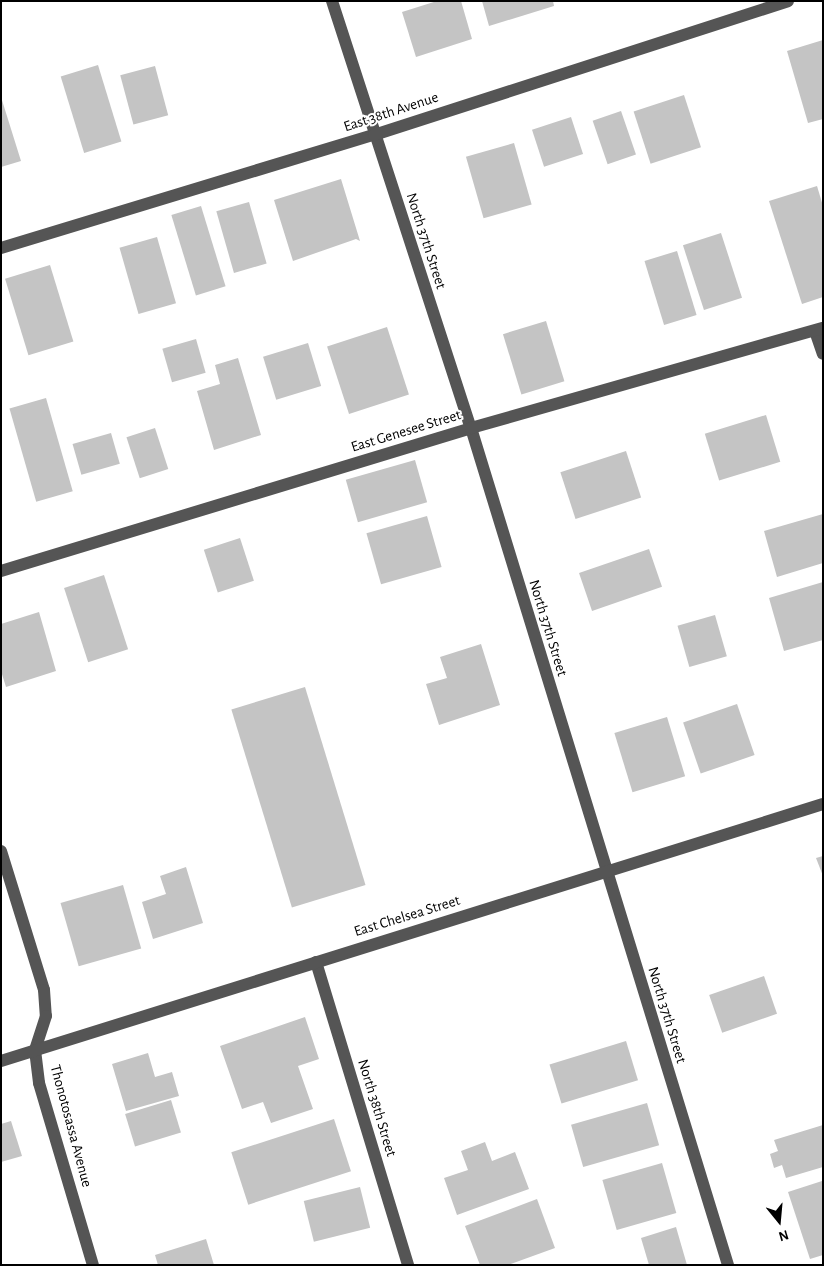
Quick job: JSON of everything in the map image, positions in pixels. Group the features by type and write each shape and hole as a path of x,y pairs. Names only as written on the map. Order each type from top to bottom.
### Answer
{"street":[{"name":"North 37th Street","path":"332,1 374,135 471,428 605,872 728,1265"},
{"name":"East 38th Avenue","path":"1,248 374,135 788,1"},
{"name":"East Genesee Street","path":"1,572 471,428 819,330"},
{"path":"819,330 823,354"},
{"name":"East Chelsea Street","path":"1,1061 823,804"},
{"name":"Thonotosassa Avenue","path":"1,850 44,990 46,1016 35,1050 39,1083 93,1265"},
{"name":"North 38th Street","path":"316,962 408,1265"}],"building":[{"path":"437,1 461,1 472,39 416,57 402,12"},
{"path":"482,1 553,1 554,6 489,26"},
{"path":"823,40 823,119 808,123 787,51"},
{"path":"98,65 121,142 84,153 61,76"},
{"path":"155,66 168,115 133,125 120,75"},
{"path":"684,95 701,147 651,164 634,111"},
{"path":"1,97 21,161 1,167"},
{"path":"621,111 636,154 608,164 593,121"},
{"path":"571,117 583,154 544,167 532,130"},
{"path":"514,143 532,205 484,218 466,157"},
{"path":"341,179 360,241 356,239 293,261 274,200"},
{"path":"817,186 823,206 823,297 802,304 769,201"},
{"path":"249,202 267,264 234,273 216,211"},
{"path":"201,206 226,286 196,295 171,215"},
{"path":"721,233 742,298 704,310 683,245"},
{"path":"157,237 176,303 139,314 120,248"},
{"path":"677,251 697,315 664,325 644,261"},
{"path":"50,265 73,342 28,355 5,279"},
{"path":"546,321 564,381 521,394 503,334"},
{"path":"387,327 409,395 349,414 327,346"},
{"path":"196,339 206,373 172,382 162,349"},
{"path":"308,343 321,386 276,400 263,357"},
{"path":"238,358 261,435 214,450 197,391 220,384 215,365"},
{"path":"46,398 73,491 36,502 9,408"},
{"path":"766,415 780,462 719,481 705,434"},
{"path":"155,428 168,469 140,478 126,437"},
{"path":"111,433 120,464 81,475 73,444"},
{"path":"626,451 641,498 576,519 560,472"},
{"path":"415,460 427,502 358,522 346,480"},
{"path":"823,514 823,563 777,577 764,531"},
{"path":"427,516 442,567 381,584 366,533"},
{"path":"240,538 254,581 218,593 204,550"},
{"path":"649,549 662,587 592,611 579,573"},
{"path":"104,575 128,649 88,662 64,588"},
{"path":"823,582 823,640 784,651 769,598"},
{"path":"39,612 56,671 6,687 1,671 1,624"},
{"path":"715,615 727,656 689,667 678,626"},
{"path":"481,644 500,705 439,725 426,684 447,678 440,657"},
{"path":"305,687 366,885 292,907 231,710"},
{"path":"737,704 755,755 701,774 683,723"},
{"path":"667,717 685,776 633,792 614,733"},
{"path":"823,856 823,876 816,858"},
{"path":"186,867 203,923 153,939 142,902 166,894 160,876"},
{"path":"123,885 141,948 79,966 61,903"},
{"path":"764,976 777,1014 722,1033 709,995"},
{"path":"305,1017 319,1059 298,1066 313,1109 271,1123 263,1102 242,1109 220,1046"},
{"path":"626,1041 638,1080 561,1104 549,1064"},
{"path":"148,1053 155,1077 172,1072 179,1096 126,1111 112,1064"},
{"path":"171,1100 181,1133 135,1147 125,1114"},
{"path":"647,1103 659,1145 583,1167 571,1125"},
{"path":"334,1119 351,1171 248,1205 231,1152"},
{"path":"11,1121 22,1156 1,1162 1,1124"},
{"path":"823,1125 823,1167 786,1178 782,1165 774,1168 770,1154 778,1151 774,1140"},
{"path":"485,1142 492,1161 515,1152 529,1189 457,1215 444,1178 468,1170 461,1151"},
{"path":"662,1163 676,1213 617,1230 602,1180"},
{"path":"822,1181 823,1255 810,1259 788,1192"},
{"path":"360,1187 370,1228 314,1242 304,1201"},
{"path":"537,1199 555,1248 508,1265 480,1265 465,1226"},
{"path":"676,1227 687,1265 649,1265 641,1238"},
{"path":"206,1239 214,1265 158,1265 155,1255"}]}
